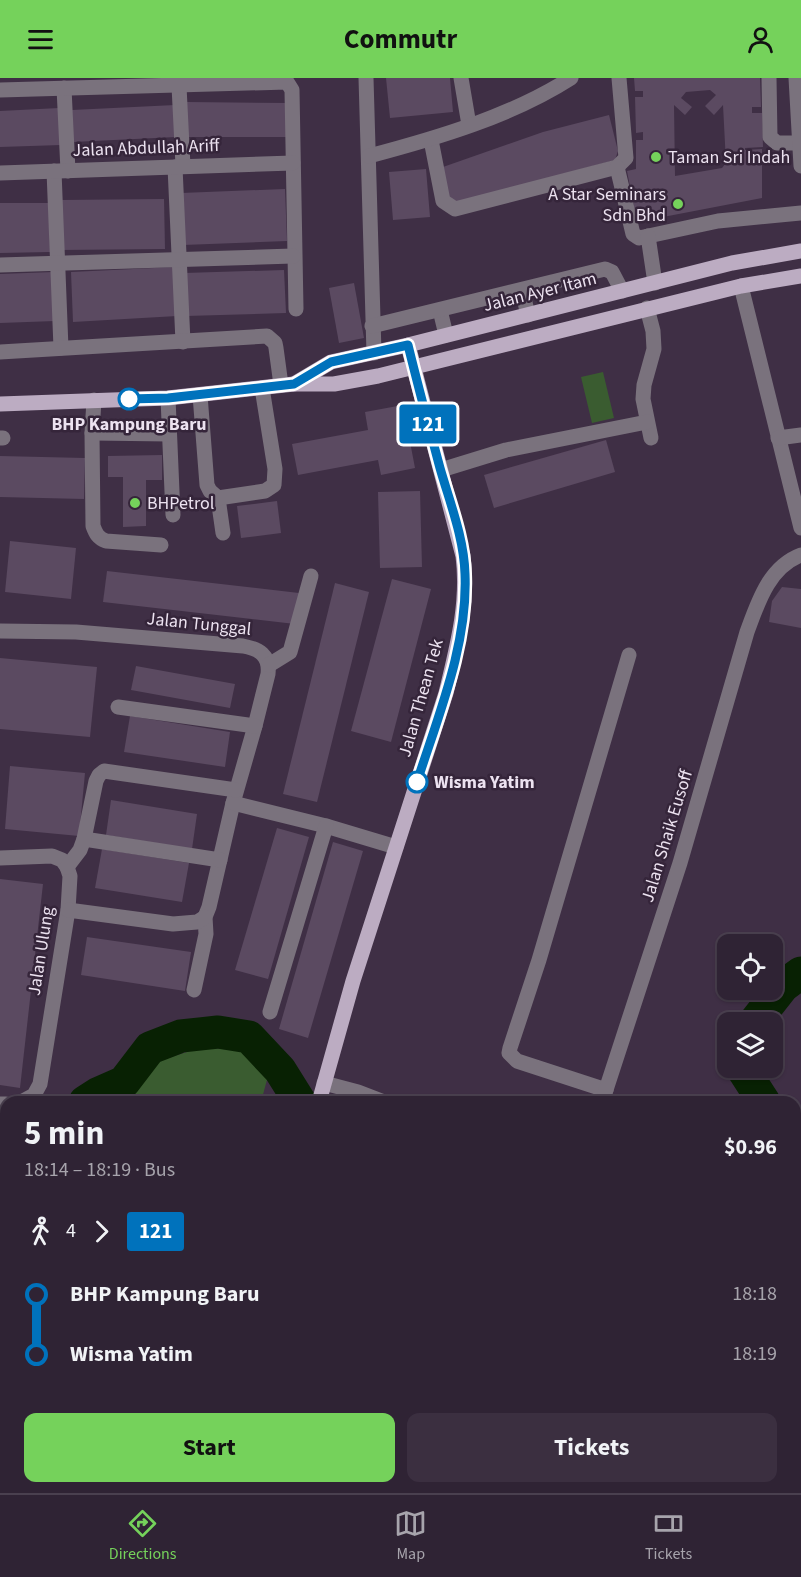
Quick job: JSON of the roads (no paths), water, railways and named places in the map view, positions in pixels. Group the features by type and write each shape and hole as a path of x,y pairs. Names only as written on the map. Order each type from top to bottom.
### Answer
{"main road":[{"name":"Jalan Ayer Itam","path":"287,384 331,362 732,264 801,251"},
{"name":"Jalan Ayer Itam","path":"0,404 168,398 287,384 334,384 413,367 741,286 801,276"},
{"name":"Jalan Thean Tek","path":"321,1093 353,981 446,693 464,607 463,556 454,514 408,345"}],"street":[{"path":"366,78 374,353"},
{"path":"461,78 469,125"},
{"path":"369,156 431,140 544,95 571,78"},
{"path":"431,140 442,201 455,209 617,167 626,158 619,78"},
{"path":"769,78 770,137 777,143 799,143"},
{"path":"796,78 801,166"},
{"path":"0,90 287,82 292,90 293,256 296,309"},
{"path":"179,86 179,259 183,342"},
{"path":"61,348 58,263 64,88"},
{"name":"Jalan Abdullah Ariff","path":"0,173 293,163"},
{"path":"617,167 633,234 639,238 718,221 801,213"},
{"path":"648,236 655,283"},
{"path":"0,265 293,256"},
{"path":"372,326 609,269 622,291"},
{"path":"561,280 567,305"},
{"path":"741,286 801,528"},
{"path":"522,290 528,315"},
{"path":"647,308 654,344 643,399 651,438"},
{"path":"440,310 446,335"},
{"path":"0,352 267,336 272,339 276,348 287,384"},
{"path":"218,498 265,491 274,486 275,469 262,388"},
{"path":"200,395 207,486 218,498 223,533"},
{"path":"168,398 173,515"},
{"path":"94,400 93,526 96,534 100,539 106,541 161,545"},
{"path":"441,470 506,450 647,422"},
{"path":"92,433 168,434"},
{"path":"778,438 801,435"},
{"name":"Jalan Shaik Eusoff","path":"604,1096 680,863 747,632 769,581 794,558 801,555"},
{"path":"194,990 206,934 205,917 269,665 290,652 311,576"},
{"name":"Jalan Tunggal","path":"0,631 76,632 243,646 261,651 269,665"},
{"path":"604,1096 517,1061 509,1053 539,960 629,655"},
{"path":"118,707 255,726"},
{"path":"0,858 52,856 62,860 67,867 80,850 96,781 104,771 234,796 396,847"},
{"path":"270,1012 326,826"},
{"path":"84,839 220,860"},
{"name":"Jalan Ulung","path":"32,1096 40,1084 68,910 70,876 67,867"},
{"path":"68,910 173,924 197,922 205,917"},
{"path":"321,1093 358,1092 368,1096"}],"waterway":[{"path":"763,1012 783,986 801,973"},
{"path":"94,1096 124,1082 150,1048 181,1036 218,1032 249,1037 280,1070 296,1096"},
{"path":"748,1078 760,1096"}],"place":[{"name":"Taman Sri Indah","path":"656,157"},
{"name":"A Star Seminars Sdn Bhd","path":"678,204"},
{"name":"BHP Kampung Baru","path":"129,399"},
{"name":"BHPetrol","path":"135,503"},
{"name":"Wisma Yatim","path":"417,782"}]}
